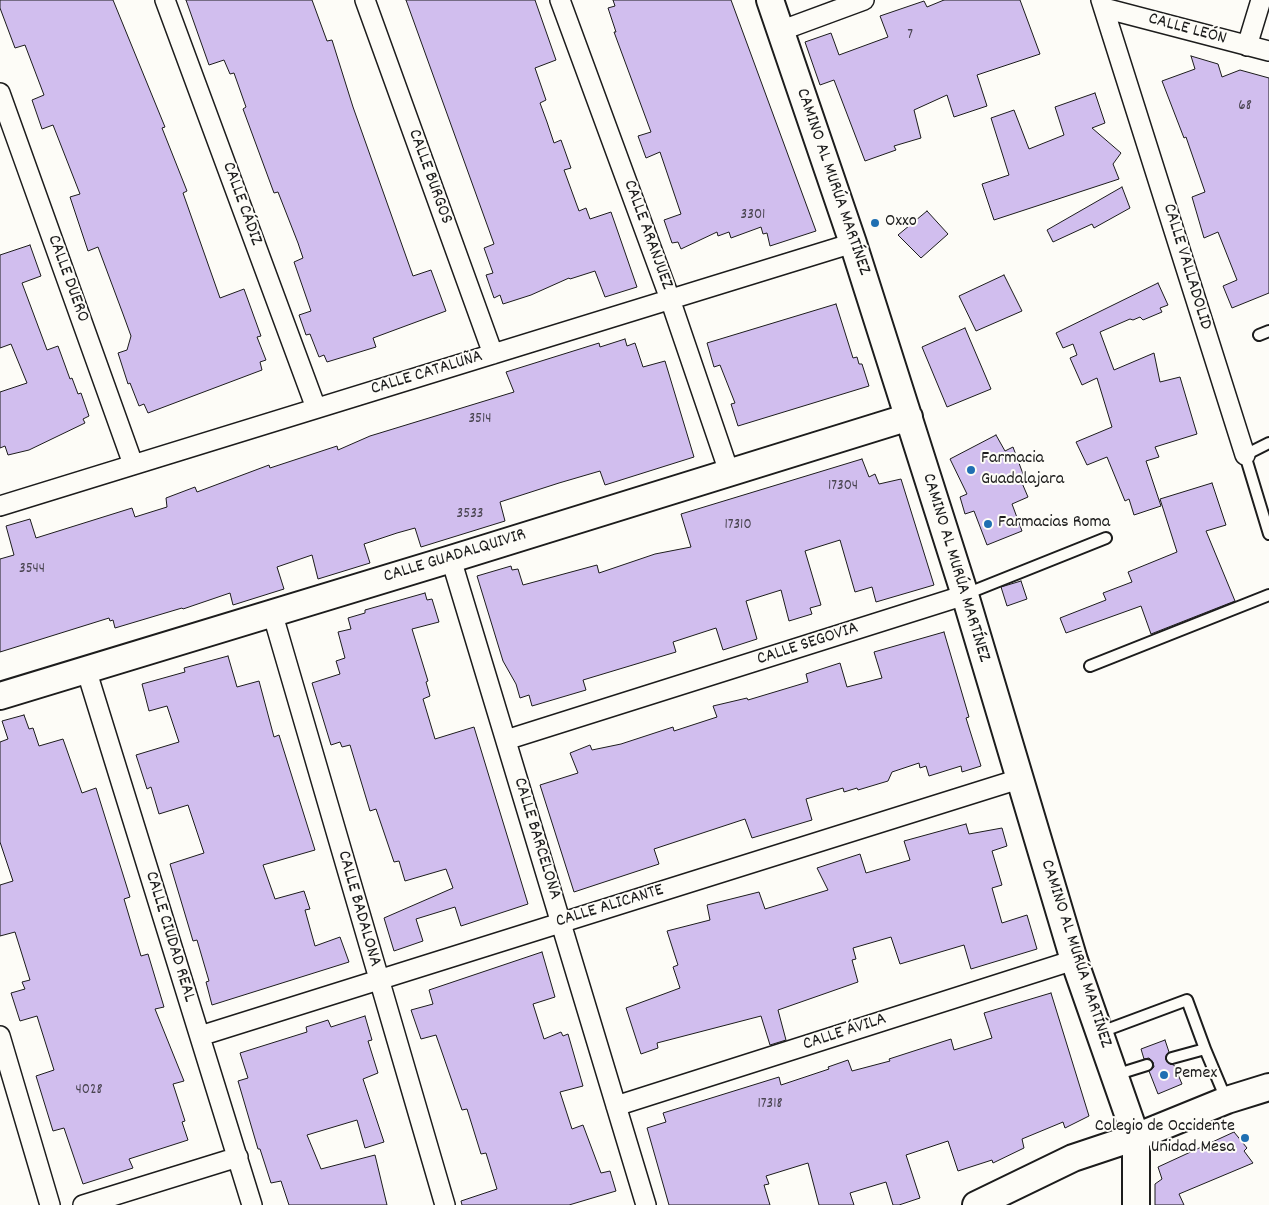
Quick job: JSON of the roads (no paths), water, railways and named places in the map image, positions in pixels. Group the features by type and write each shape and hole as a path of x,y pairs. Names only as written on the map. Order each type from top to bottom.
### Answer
{"street":[{"name":"CALLE CÁDIZ","path":"165,0 316,408"},
{"name":"CALLE BURGOS","path":"365,0 492,354"},
{"name":"CALLE ARANJUEZ","path":"560,0 670,299 729,472"},
{"name":"CAMINO AL MURÚA MARTÍNEZ","path":"770,0 853,243 909,417 965,595 1074,960 1136,1137 1136,1205"},
{"path":"780,31 864,0"},
{"path":"1247,46 1261,0"},
{"name":"CALLE LEÓN","path":"1103,4 1269,51"},
{"name":"CALLE VALLADOLID","path":"1103,4 1245,455"},
{"name":"CALLE DUERO","path":"0,93 133,464"},
{"name":"CALLE CATALUÑA","path":"0,506 853,243"},
{"name":"CALLE GUADALQUIVIR","path":"0,696 909,417"},
{"name":"CALLE BARCELONA","path":"451,559 646,1205"},
{"name":"CALLE SEGOVIA","path":"506,740 965,595"},
{"name":"CALLE BADALONA","path":"272,612 444,1205"},
{"name":"CALLE CIUDAD REAL","path":"86,669 252,1205"},
{"name":"CALLE ALICANTE","path":"200,1036 1019,778"},
{"name":"CALLE ÁVILA","path":"616,1106 1074,960"},
{"path":"0,1036 50,1205"},
{"path":"976,1205 1073,1158 1136,1137 1227,1100 1269,1087"},
{"path":"83,1205 238,1157"}],"lane":[{"path":"1245,455 1269,443"},
{"name":"CALLE VALLADOLID","path":"1245,455 1269,534"},
{"name":"CALLE SEGOVIA","path":"965,595 1106,538"},
{"path":"1090,666 1269,595"},
{"path":"1100,1032 1187,1000 1204,1050 1227,1100"},
{"path":"1172,1058 1204,1050"},
{"path":"1115,1075 1147,1065"}],"place":[{"name":"Oxxo","path":"875,223"},
{"name":"Farmacia Guadalajara","path":"971,470"},
{"name":"Farmacias Roma","path":"988,524"},
{"name":"Pemex","path":"1164,1075"},
{"name":"Colegio de Occidente Unidad Mesa","path":"1245,1138"}]}
